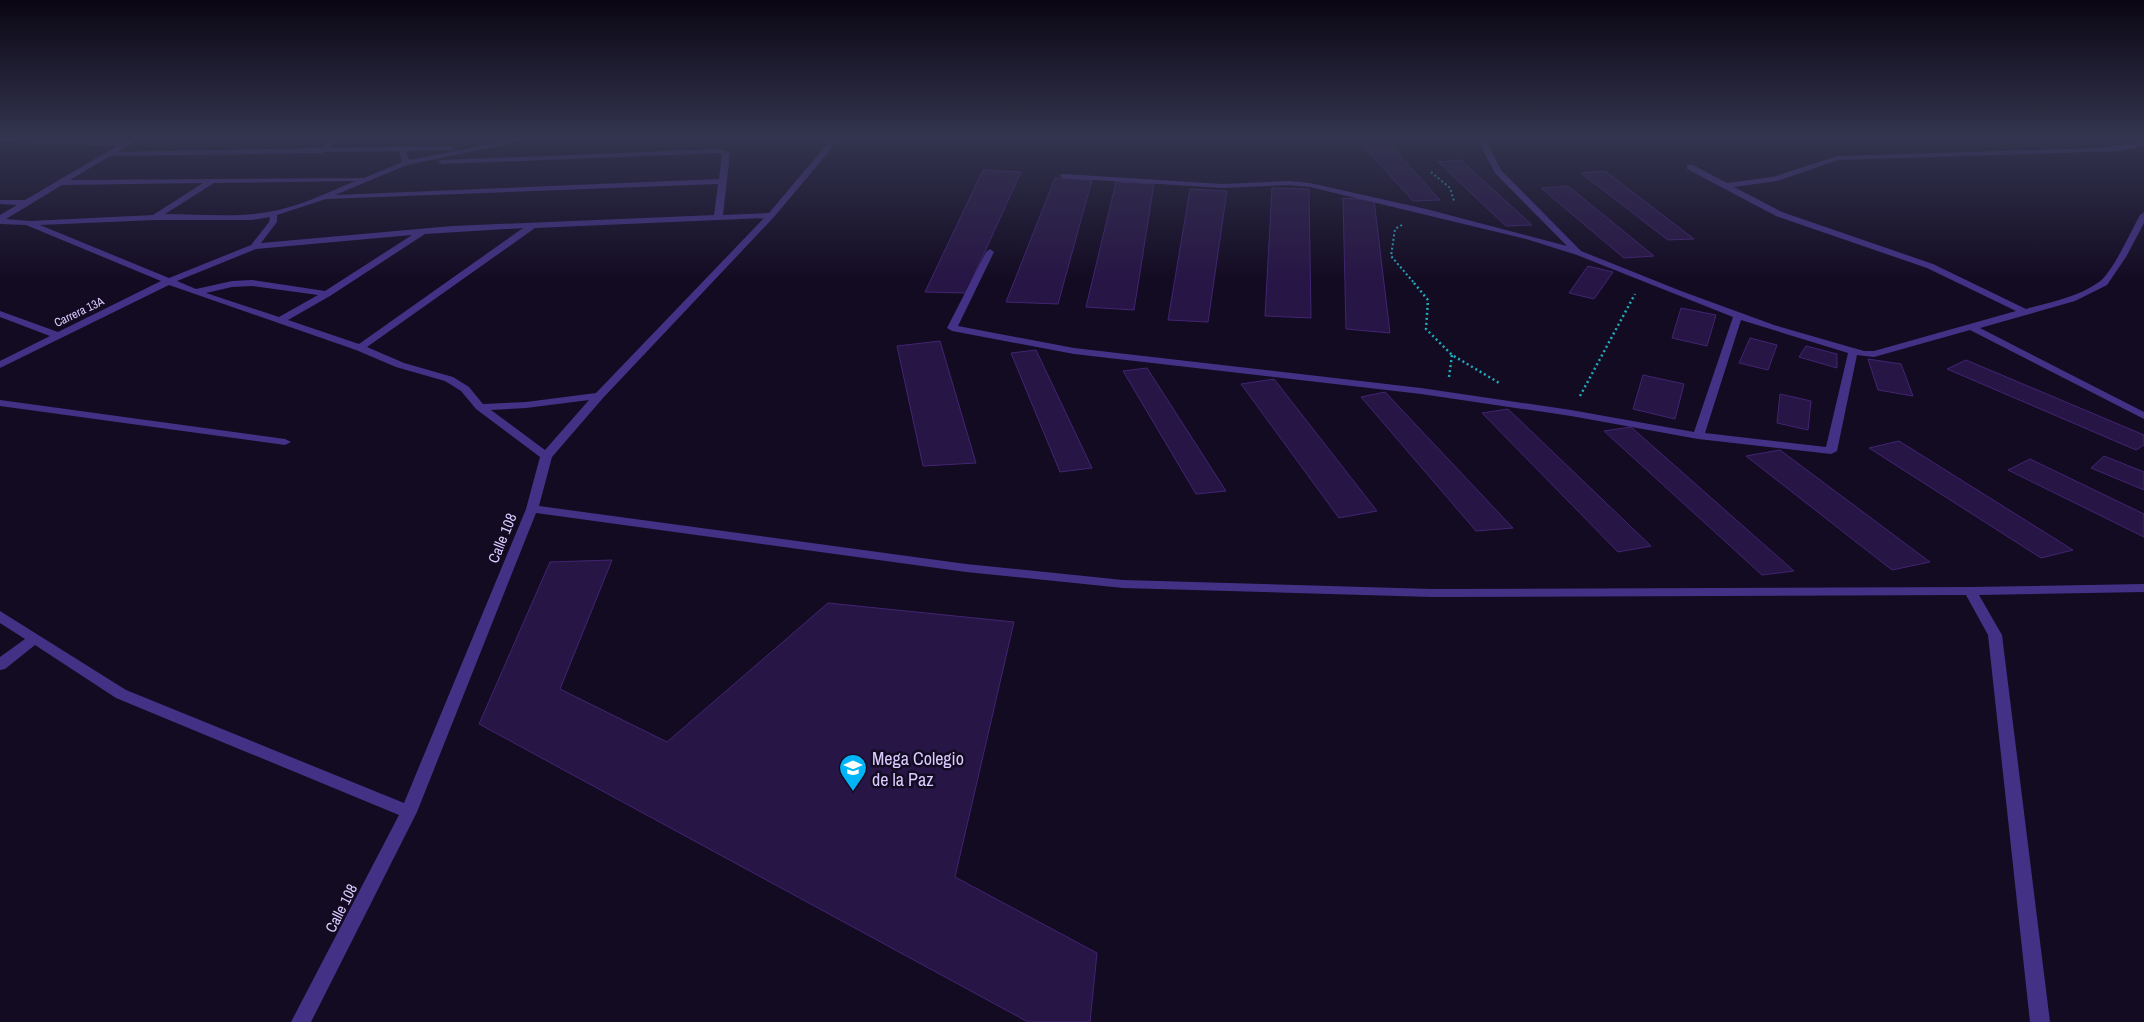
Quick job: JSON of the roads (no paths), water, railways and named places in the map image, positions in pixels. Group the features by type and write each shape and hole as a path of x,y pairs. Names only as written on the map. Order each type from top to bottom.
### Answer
{"street":[{"path":"0,220 56,185"},
{"path":"155,217 205,185"},
{"path":"0,220 27,224 155,217 229,218 272,214 322,198 354,185"},
{"path":"322,198 636,185"},
{"path":"718,218 723,185"},
{"name":"Calle 108","path":"301,1022 409,812 532,509 546,456 599,396 771,215 797,185"},
{"path":"1202,185 1252,185"},
{"path":"1307,185 1450,216 1580,253 1738,315 1853,352 1874,354 2072,299 2104,283 2122,257 2144,215"},
{"path":"1512,185 1580,253"},
{"path":"1725,186 1734,185"},
{"path":"1725,186 1779,214 1930,266 2025,312"},
{"path":"0,202 29,203"},
{"path":"254,247 273,222 274,216 272,214"},
{"name":"Carrera 13A","path":"0,365 169,281 254,247 291,242 422,232 771,215"},
{"path":"27,224 195,292 360,348 400,364 449,379 465,389 480,407 546,456"},
{"path":"360,348 532,226"},
{"path":"280,321 327,294 422,232"},
{"path":"990,252 952,328 1074,351 1421,391 1571,413 1698,436 1831,451 1853,352"},
{"path":"195,292 243,283 327,294"},
{"path":"0,314 58,336"},
{"path":"1698,436 1738,315"},
{"path":"1971,327 2144,416"},
{"path":"480,407 526,405 599,396"},
{"path":"0,403 284,442"},
{"path":"532,509 956,566 1123,584 1432,593 1970,591 2144,588"},
{"path":"1970,591 1995,635 2040,1022"},
{"path":"0,616 121,694 409,812"},
{"path":"0,665 35,638"}],"place":[{"name":"Mega Colegio de la Paz","path":"853,792"}]}
